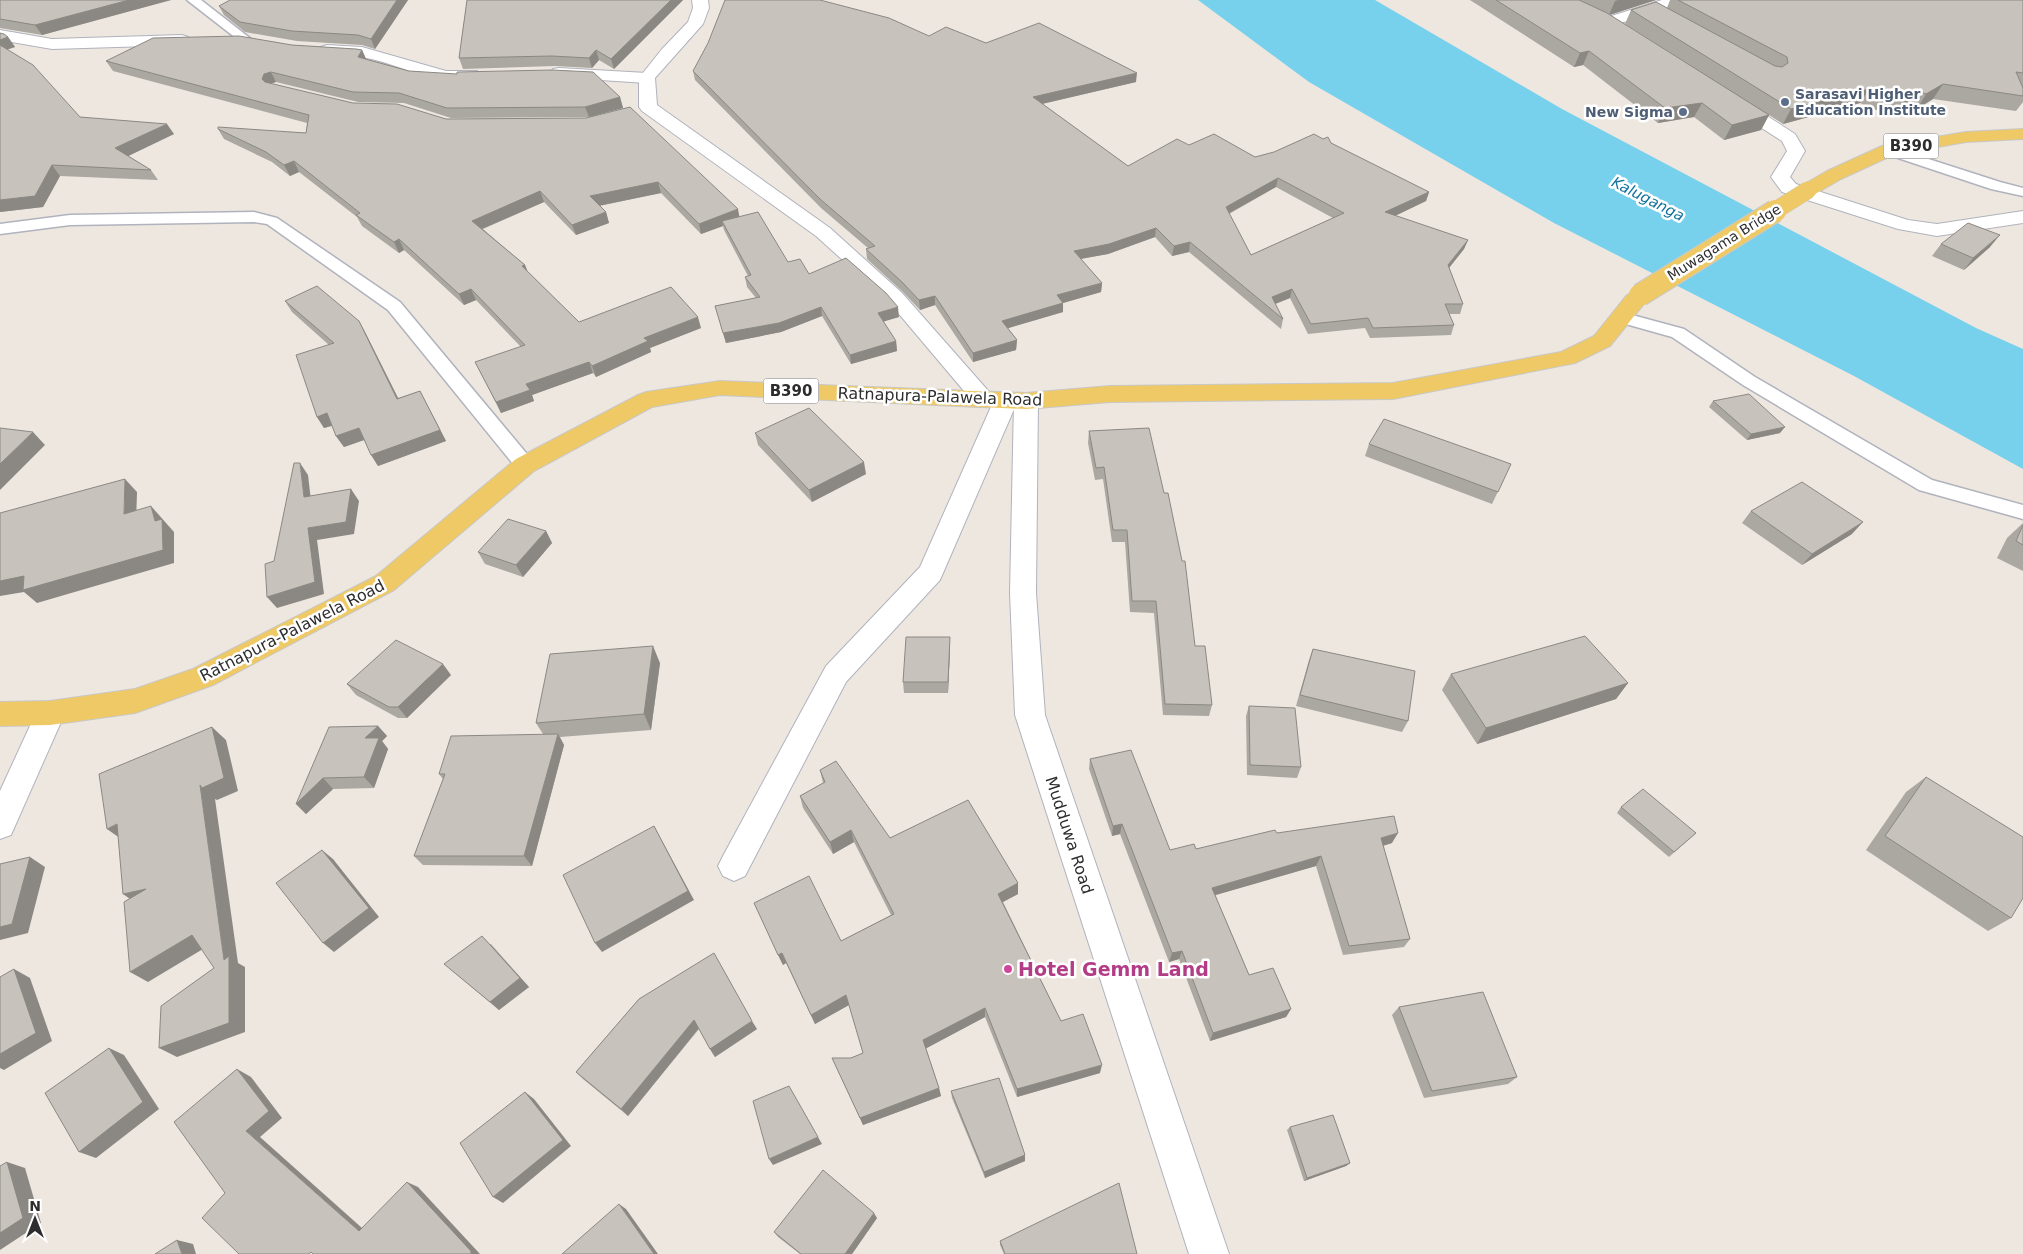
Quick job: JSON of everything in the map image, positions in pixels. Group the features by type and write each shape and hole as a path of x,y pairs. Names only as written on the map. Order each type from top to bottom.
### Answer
{"main road":[{"name":"B390","path":"1888,150 1966,136 2023,134"},
{"name":"Muwagama Bridge","path":"1640,295 1808,190 1834,175 1888,150"},
{"name":"Ratnapura-Palawela Road","path":"0,714 50,713 135,701 203,677 385,583 525,465 646,400 720,388 1005,400 1110,394 1393,391 1567,358 1602,341 1640,295"}],"street":[{"path":"700,0 701,8 695,24 668,52 647,78 640,109 823,232 895,296 1005,400 931,573 836,674 734,866"},
{"path":"1649,48 1600,18 1678,0"},
{"path":"0,35 52,44 197,40"},
{"path":"216,39 245,39 262,42"},
{"path":"316,49 362,52 446,76 485,75"},
{"path":"545,73 647,78"},
{"path":"1715,90 1789,138 1796,152 1780,177 1789,188 1905,225 1937,230 2023,217"},
{"name":"Mudduwa Road","path":"1005,400 1023,593 1030,715 1209,1254"},
{"path":"0,825 10,784 50,713"}],"lane":[{"path":"193,0 245,39"},
{"path":"1649,8 1665,17"},
{"path":"1888,150 1996,186 2023,192"},
{"path":"0,229 70,220 254,217 272,221 394,306 525,465"},
{"path":"1621,317 1678,333 1749,381 1926,484 2023,512"}],"water":[{"name":"Kaluganga","path":"1198,0 1375,0 1562,109 1976,328 2023,349 2023,469 1854,376 1554,223 1309,82"}],"building":[{"path":"0,0 129,0 35,25 0,19"},
{"path":"230,0 397,0 371,39 358,35 292,31 240,22 219,6"},
{"path":"467,0 671,0 611,59 596,50 589,58 552,56 459,58"},
{"path":"725,0 820,0 889,18 929,36 946,27 986,43 1039,23 1137,73 1033,97 1128,166 1177,139 1189,145 1214,134 1255,157 1274,152 1314,134 1323,139 1328,137 1331,143 1429,192 1385,212 1468,240 1448,265 1463,304 1445,304 1454,325 1373,328 1368,318 1311,324 1292,289 1272,297 1283,319 1190,242 1174,246 1156,228 1109,244 1074,251 1102,283 1057,295 1063,303 1002,321 1017,340 973,353 935,296 919,300 866,249 875,246 820,199 693,71 708,43","holes":["1278,178 1344,213 1251,255 1226,207"]},
{"path":"1496,0 1579,0 1607,13 1769,115 1732,125 1702,103 1665,108 1589,51 1580,53"},
{"path":"1678,0 2023,0 2023,73 2016,72 2023,88 2023,96 1943,84 1926,94 1916,90 1906,97 1892,91 1885,95 1869,89 1791,109 1631,10 1656,2 1775,66 1782,67 1788,63 1787,57"},
{"path":"0,33 4,34 8,37 0,40"},
{"path":"239,36 292,45 362,50 358,57 409,71 457,74 457,72 552,70 593,72 620,97 585,107 447,108 399,93 353,92 271,72 264,74 262,79 265,82 353,103 397,104 446,119 586,118 630,107 738,209 699,224 658,182 590,196 606,212 572,225 540,191 472,221 525,265 522,266 579,322 671,287 698,317 644,338 648,341 592,366 589,362 526,384 530,390 496,402 475,362 525,345 471,289 459,294 399,239 394,242 356,215 360,213 294,161 284,165 266,152 218,129 218,127 306,133 309,115 106,61 153,38"},
{"path":"0,45 33,65 80,117 167,124 115,148 151,170 52,165 35,196 0,200"},
{"path":"758,212 788,262 800,259 809,274 846,258 886,293 898,307 878,313 896,341 850,355 821,307 779,323 723,333 715,306 760,297 745,277 751,275 722,221"},
{"path":"1968,223 2000,235 1973,258 1941,244"},
{"path":"317,286 359,321 397,399 420,391 440,430 371,455 359,428 336,436 327,413 317,417 296,355 334,343 285,301"},
{"path":"1749,394 1785,427 1751,434 1713,401"},
{"path":"809,408 864,462 809,490 755,433"},
{"path":"1384,419 1511,464 1498,492 1369,444"},
{"path":"0,428 33,432 0,464"},
{"path":"1149,428 1164,493 1168,493 1182,561 1185,561 1195,646 1205,646 1212,705 1165,704 1156,601 1132,601 1127,530 1113,530 1104,467 1096,468 1089,431"},
{"path":"294,463 300,463 304,497 351,489 346,522 308,528 315,582 267,597 265,564 274,561"},
{"path":"125,479 124,514 151,506 155,521 162,519 163,550 23,590 24,576 0,581 0,513"},
{"path":"1802,482 1863,522 1812,554 1751,511"},
{"path":"508,519 546,531 516,565 478,552"},
{"path":"2023,525 2023,545 2016,541"},
{"path":"1585,636 1628,683 1486,728 1451,674"},
{"path":"906,637 950,637 948,682 903,682"},
{"path":"396,640 443,664 398,707 389,707 347,684"},
{"path":"653,646 644,714 536,723 550,654"},
{"path":"1313,649 1415,671 1408,721 1300,695"},
{"path":"1249,706 1295,708 1301,767 1250,765"},
{"path":"378,726 365,738 379,738 364,777 323,778 296,804 329,727"},
{"path":"212,727 224,778 202,788 200,785 224,960 229,956 229,1023 159,1048 161,1006 214,968 192,935 130,972 124,902 146,889 123,894 117,824 107,829 99,774"},
{"path":"558,734 524,856 414,856 445,774 439,774 451,736"},
{"path":"1131,750 1170,850 1194,844 1196,849 1275,830 1277,833 1394,816 1398,833 1381,838 1410,939 1349,946 1321,856 1212,888 1249,975 1273,968 1291,1009 1213,1033 1182,951 1172,953 1122,824 1113,826 1090,759"},
{"path":"836,761 890,838 968,800 1018,883 998,894 1061,1021 1083,1014 1102,1065 1017,1089 985,1008 923,1040 939,1088 860,1118 832,1058 851,1058 863,1053 846,995 811,1015 782,953 778,955 754,903 809,876 841,941 894,914 851,830 830,842 800,796 825,782 820,770"},
{"path":"1926,777 2023,837 2023,898 2011,918 1885,836"},
{"path":"1643,789 1696,833 1674,852 1621,807"},
{"path":"654,826 688,891 595,943 563,875"},
{"path":"322,850 369,908 323,943 276,883"},
{"path":"30,857 12,924 0,927 0,864"},
{"path":"482,936 520,978 490,1002 444,964"},
{"path":"714,953 752,1021 710,1049 694,1020 621,1109 576,1072 639,999"},
{"path":"14,969 36,1033 0,1054 0,977"},
{"path":"1483,992 1517,1077 1432,1091 1399,1007"},
{"path":"109,1048 143,1102 79,1152 45,1093"},
{"path":"237,1069 269,1111 246,1131 359,1231 407,1182 471,1251 471,1254 313,1254 311,1252 309,1254 239,1254 202,1218 225,1193 174,1122"},
{"path":"999,1078 1025,1155 984,1172 951,1091"},
{"path":"789,1086 818,1137 769,1159 753,1101"},
{"path":"525,1092 563,1140 493,1197 460,1143"},
{"path":"1333,1115 1350,1163 1307,1178 1290,1127"},
{"path":"7,1162 23,1218 0,1233 0,1166"},
{"path":"823,1170 874,1213 845,1254 801,1254 774,1232"},
{"path":"1119,1183 1137,1254 1005,1254 1000,1241"},
{"path":"619,1204 654,1254 562,1254"},
{"path":"177,1240 182,1254 155,1254"}],"place":[{"name":"Sarasavi Higher Education Institute","path":"1785,102"},
{"name":"New Sigma","path":"1683,112"},
{"name":"Hotel Gemm Land","path":"1008,969"}]}
